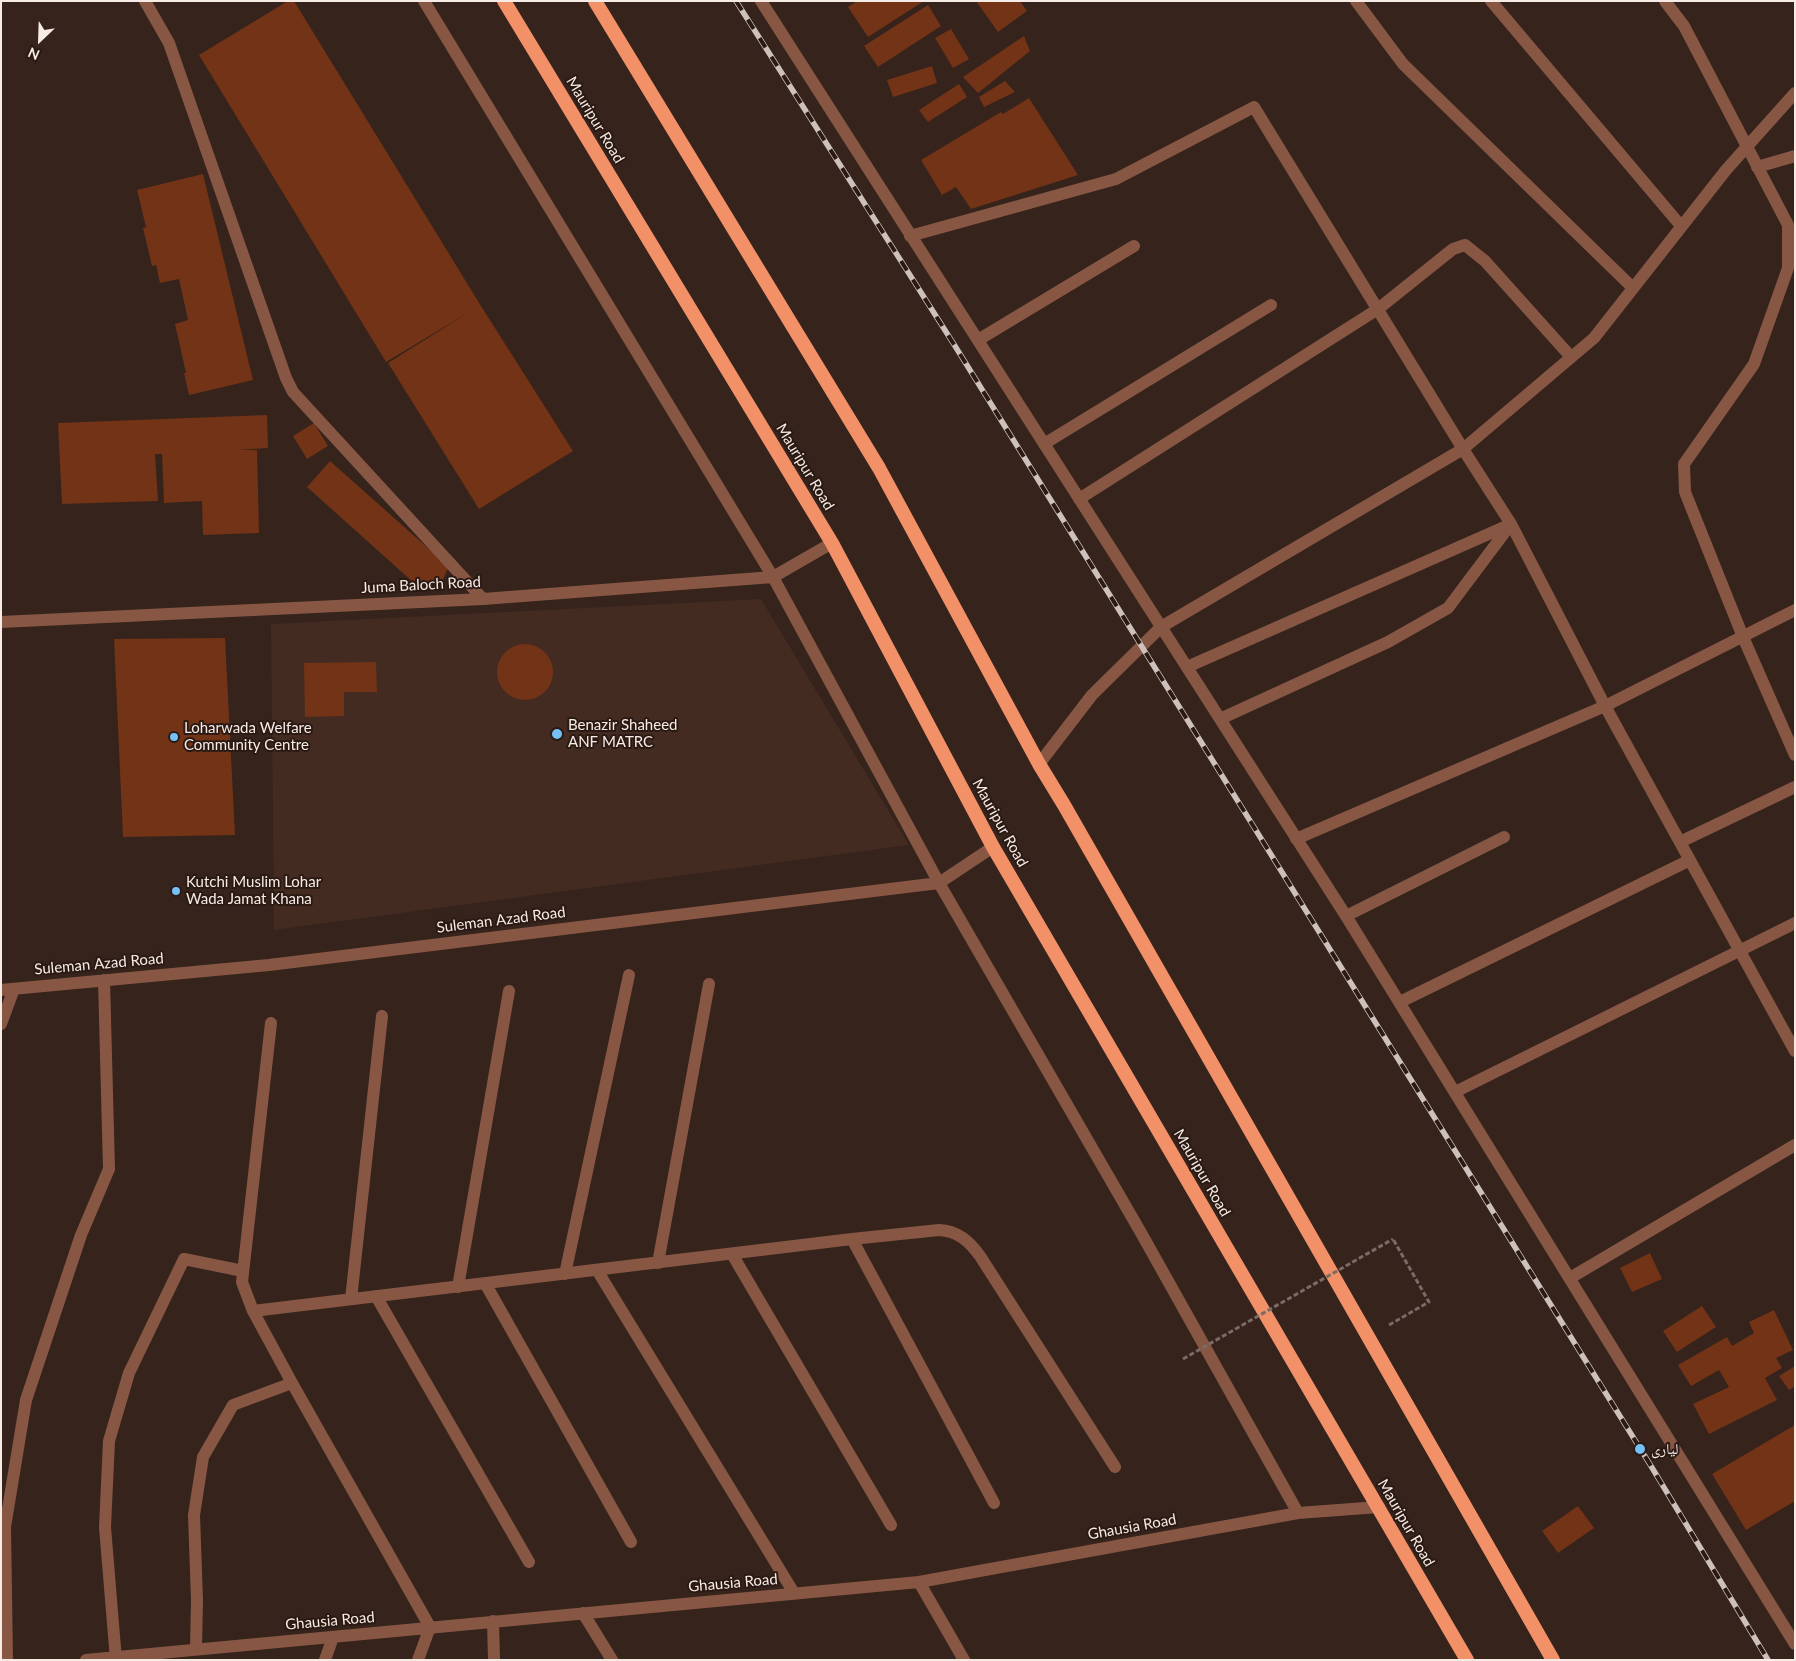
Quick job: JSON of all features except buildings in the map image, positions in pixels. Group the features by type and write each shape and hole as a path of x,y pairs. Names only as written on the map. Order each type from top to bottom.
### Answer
{"highway":[{"name":"Mauripur Road","path":"504,1 832,543 993,847 1467,1660"},
{"path":"595,1 879,468 1039,764 1369,1336 1553,1660"}],"street":[{"path":"145,1 169,43 286,378 293,392 483,599"},
{"path":"424,1 773,577 939,883 1140,1231 1298,1513"},
{"path":"761,1 1346,916 1793,1637"},
{"path":"1356,1 1404,64 1633,288"},
{"path":"1491,1 1682,226"},
{"path":"1665,1 1684,26 1788,225 1788,268 1754,364 1684,464 1685,492 1743,637 1795,755"},
{"path":"1039,764 1092,695 1161,627 1462,449 1594,338 1746,146 1795,93"},
{"path":"910,236 1116,178 1254,107 1462,449 1511,524 1604,706 1795,1051"},
{"path":"1757,167 1795,156"},
{"path":"978,340 1134,246"},
{"path":"1079,499 1378,309 1453,249 1465,246 1485,262 1571,357"},
{"path":"1044,444 1271,305"},
{"path":"1186,667 1511,524"},
{"path":"1220,719 1388,642 1448,608 1511,524"},
{"name":"Juma Baloch Road","path":"1,622 483,599 773,577 832,543"},
{"path":"1296,839 1604,706 1795,610"},
{"path":"1680,842 1795,787"},
{"path":"1346,916 1504,837"},
{"name":"Suleman Azad Road","path":"7,989 268,965 939,883 993,847"},
{"path":"1400,1002 1690,860"},
{"path":"1455,1092 1739,950 1794,925"},
{"path":"565,1274 629,975"},
{"path":"7,1660 5,1527 26,1400 81,1235 109,1169 104,980"},
{"path":"658,1263 709,984"},
{"path":"1,1024 7,989"},
{"path":"458,1287 509,991"},
{"path":"351,1299 382,1016"},
{"path":"271,1023 242,1282 253,1311 292,1383 430,1628 418,1660"},
{"path":"1570,1278 1795,1145"},
{"path":"253,1311 852,1239 939,1230 949,1231 961,1235 980,1256 1115,1467"},
{"path":"852,1239 994,1504"},
{"path":"732,1254 891,1525"},
{"path":"116,1658 105,1527 109,1441 129,1373 184,1258 243,1271"},
{"path":"597,1270 794,1594"},
{"path":"485,1283 631,1542"},
{"path":"376,1296 529,1562"},
{"path":"196,1649 197,1600 194,1515 204,1457 233,1405 292,1383"},
{"name":"Ghausia Road","path":"86,1660 196,1649 214,1654 333,1637 919,1582 1298,1513 1379,1507"},
{"path":"919,1582 964,1660"},
{"path":"583,1613 612,1660"},
{"path":"493,1622 494,1660"},
{"path":"325,1660 333,1637"}],"path":[{"path":"1182,1359 1393,1239 1429,1302 1369,1336"}],"shaded area":[{"name":"Benazir Shaheed ANF MATRC","path":"761,599 909,845 274,930 271,624"}],"railway":[{"path":"736,1 955,346 1651,1466 1768,1660"}],"place":[{"name":"Benazir Shaheed ANF MATRC","path":"557,734"},
{"name":"Loharwada Welfare Community Centre","path":"174,737"},
{"name":"Kutchi Muslim Lohar Wada Jamat Khana","path":"176,891"},
{"name":"لیاری","path":"1640,1449"}]}
